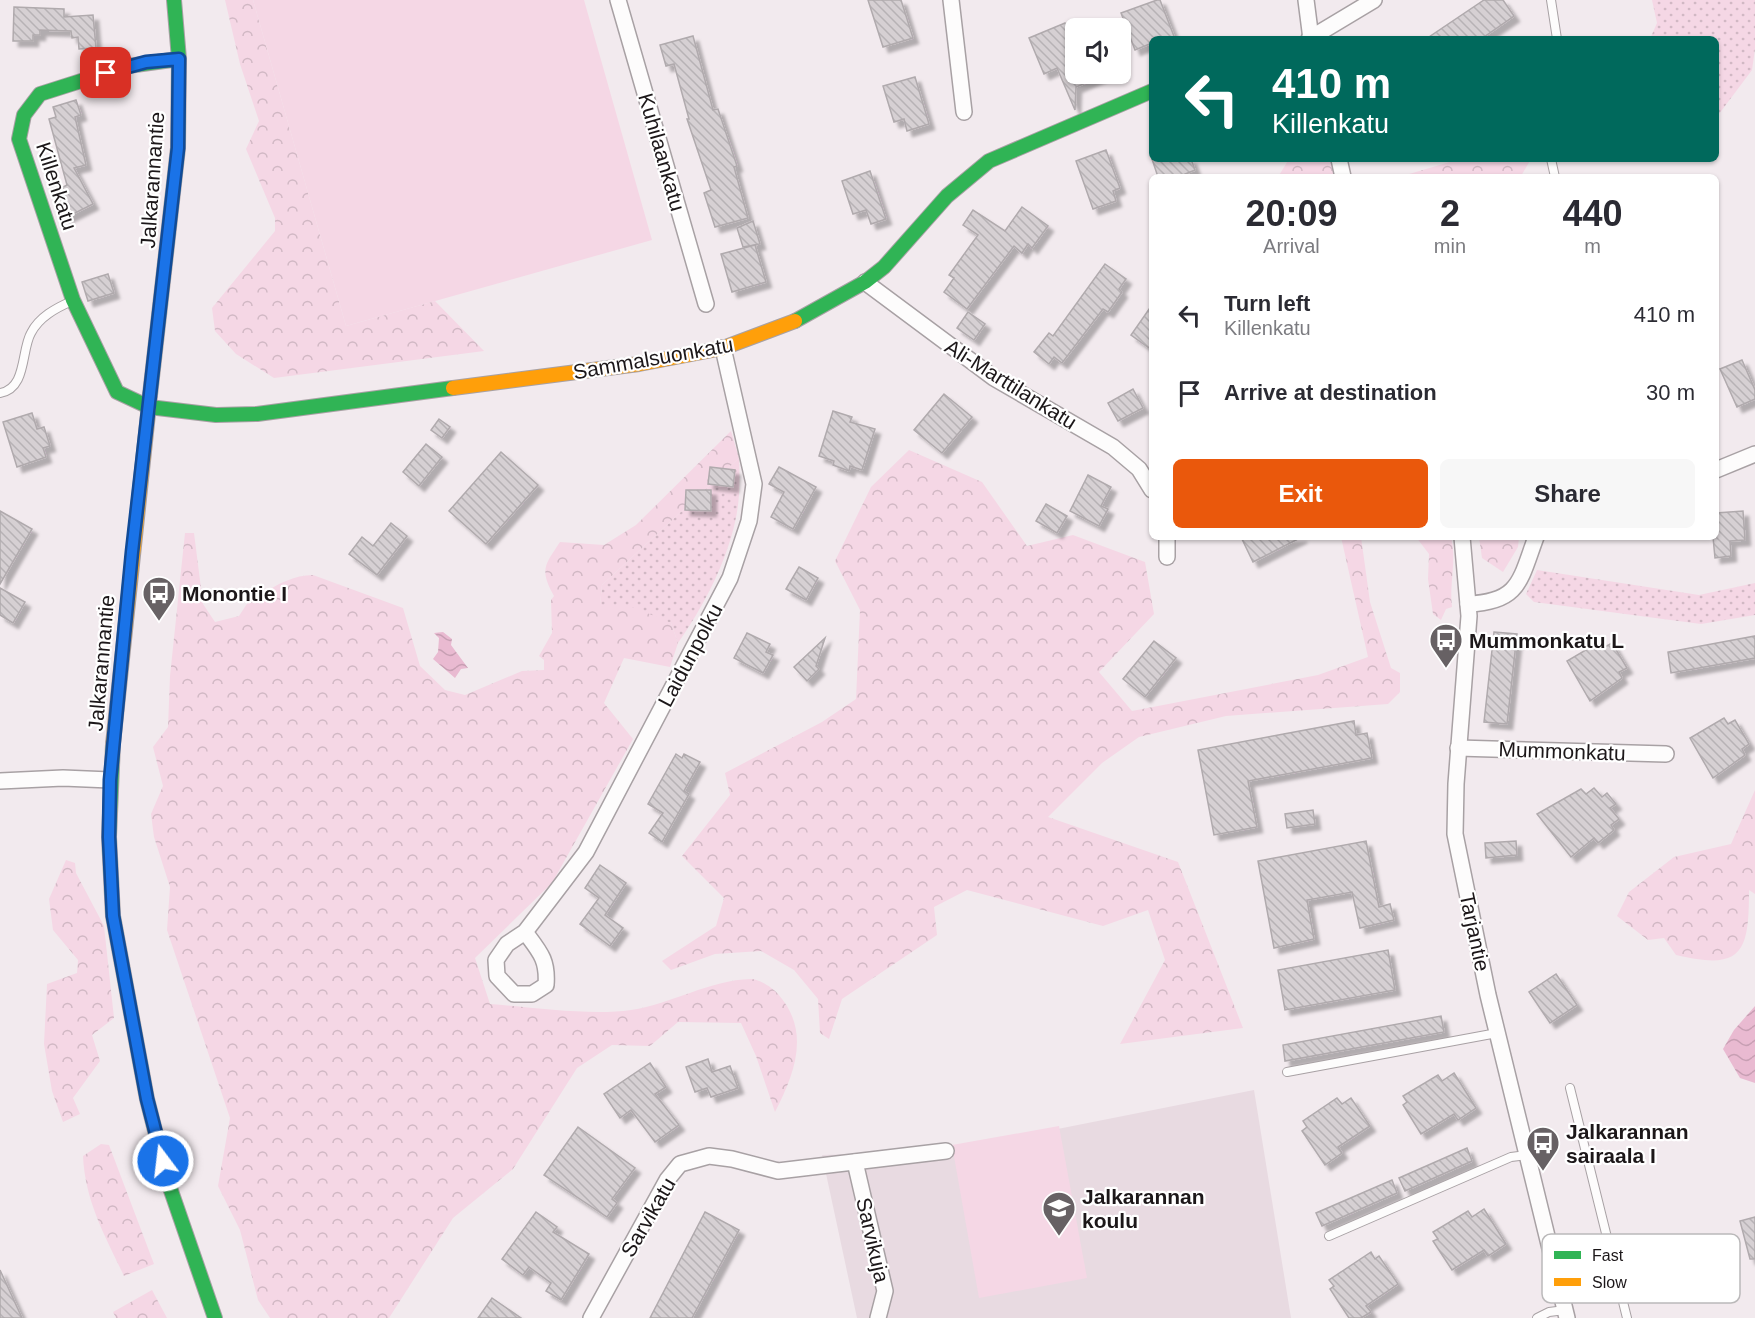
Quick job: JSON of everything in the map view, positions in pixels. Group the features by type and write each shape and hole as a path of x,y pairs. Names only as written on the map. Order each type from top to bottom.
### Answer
{"street":[{"name":"Jalkarannantie","path":"174,0 179,59 178,148 110,780 109,837 113,916 147,1099 168,1182 200,1281 215,1318"},
{"name":"Kuhilaankatu","path":"618,0 706,304"},
{"path":"951,0 964,112"},
{"path":"1306,0 1310,36"},
{"path":"1315,36 1374,0"},
{"name":"Killenkatu","path":"149,407 117,392 73,300 19,139 24,115 40,94 128,66 164,59 179,59"},
{"name":"Sammalsuonkatu","path":"149,407 216,415 257,414 639,364 723,348 811,314 865,282 884,267 947,196 988,161 1149,92"},
{"name":"Ali-Marttilankatu","path":"865,282 994,378 1113,447 1139,470 1149,485"},
{"name":"Laidunpolku","path":"525,932 586,852 730,578 746,533 754,484 723,348"},
{"path":"1719,469 1755,454"},
{"path":"1167,540 1167,557"},
{"name":"Tarjantie","path":"1462,540 1468,604 1458,748 1455,834 1497,1033 1546,1234"},
{"path":"1468,604 1500,600 1510,594 1535,540"},
{"name":"Mummonkatu","path":"1458,748 1666,754"},
{"path":"0,781 63,778 110,780"},
{"name":"Sarvikatu","path":"591,1318 667,1180 680,1164 710,1156 732,1159 778,1171 946,1151"},
{"name":"Sarvikuja","path":"855,1162 885,1292 878,1318"}],"lane":[{"path":"1551,0 1557,36"},
{"path":"0,393 6,392 17,381 30,333 53,310 73,300"},
{"path":"1287,1072 1497,1033"},
{"path":"1570,1088 1606,1234"},
{"path":"1329,1236 1512,1157 1527,1155"},
{"path":"1623,1303 1627,1318"},
{"path":"1537,1318 1549,1312 1566,1314"}],"shaded area":[{"name":"Jalkarannan koulu","path":"1254,1090 1291,1318 857,1318 822,1155 946,1151"}],"green space":[{"path":"225,0 253,0 346,326 435,301 484,351 274,378 236,354 215,331 212,308 275,231 275,218 246,149 259,121 240,64"},
{"path":"253,0 584,0 652,240 346,326"},
{"path":"1652,0 1755,0 1755,49 1752,70 1719,114 1719,36 1651,36 1657,23"},
{"path":"1287,162 1331,162 1334,174 1280,174"},
{"path":"1450,162 1529,162 1522,174 1409,174"},
{"path":"731,431 739,458 602,585 600,605 635,608 671,623 678,643 670,667 624,658 604,703 633,739 552,883 475,958 490,1004 561,1010 615,1012 631,1010 661,1003 720,983 751,979 762,982 776,992 788,1008 797,1037 789,1082 775,1112 756,1056 741,1023 678,1022 650,1046 612,1045 577,1068 513,1169 453,1218 389,1318 270,1318 258,1300 240,1230 218,1186 230,1118 167,930 170,887 154,837 151,814 163,786 153,747 168,727 170,676 185,533 194,533 203,604 215,622 239,616 254,593 262,595 286,581 313,575 403,608 420,666 445,690 465,695 522,671 544,670 544,660 539,656 552,633 551,600 554,596 545,573 548,562 560,542 604,545 636,525"},
{"path":"909,450 982,482 1027,546 1073,535 1145,562 1154,614 1099,672 1132,711 1318,675 1368,657 1342,540 1361,540 1370,602 1391,668 1400,673 1400,692 1388,704 1226,716 1139,737 1102,763 1048,817 1178,862 1243,1028 1120,1044 1165,960 1148,910 1103,926 967,890 934,907 937,935 842,999 829,1039 820,1033 818,999 794,970 761,951 715,954 671,970 662,961 716,926 724,898 682,856 730,795 725,773 822,722 856,699 860,610 835,561 871,487"},
{"path":"739,458 737,514 726,554 696,616 678,643 671,623 600,605 602,585"},
{"path":"1418,540 1452,540 1452,607 1446,609 1441,620 1433,614 1428,579 1429,554"},
{"path":"1479,540 1519,540 1518,547 1503,572 1482,558"},
{"path":"1537,570 1699,595 1755,583 1755,615 1701,624 1534,602 1526,594"},
{"path":"1755,790 1755,894 1749,890 1747,929 1744,942 1738,952 1729,958 1716,960 1676,955 1664,938 1648,940 1617,916 1629,892 1674,857 1731,844"},
{"path":"66,860 75,863 76,873 104,926 114,1018 92,1035 100,1061 73,1098 80,1114 63,1122 52,1091 44,1044 47,984 77,973 78,960 53,930 49,899"},
{"path":"1059,1126 1087,1278 979,1298 952,1145"},
{"path":"101,1144 109,1145 154,1264 124,1276 97,1218 85,1172 83,1156"},
{"path":"152,1290 167,1318 116,1318 113,1312"}],"water":[{"path":"443,632 452,639 451,645 468,668 461,669 455,678 433,659 438,652 439,638 434,633"},
{"path":"1755,1006 1755,1083 1740,1078 1723,1049 1734,1030"}],"building":[{"path":"868,0 901,0 913,38 883,47"},
{"path":"1160,0 1174,36 1149,36 1149,44 1135,50 1131,39 1131,18 1123,18 1121,13"},
{"path":"1484,0 1503,0 1514,16 1485,36 1430,36"},
{"path":"14,7 64,9 64,17 93,15 96,48 79,49 78,37 72,38 71,31 40,30 40,35 33,35 33,41 13,41"},
{"path":"1065,23 1065,84 1083,84 1076,87 1075,110 1057,68 1044,74 1029,38"},
{"path":"693,36 713,110 718,109 737,166 734,167 748,218 715,227 704,193 711,190 687,119 689,119 674,64 666,66 660,45"},
{"path":"915,77 929,124 907,131 904,119 894,122 883,86"},
{"path":"76,100 81,115 75,117 86,165 74,168 93,204 65,218 52,193 67,185 49,119 56,117 53,107"},
{"path":"1106,150 1120,188 1113,191 1116,201 1093,209 1076,161"},
{"path":"1153,162 1192,162 1195,170 1185,174 1157,174"},
{"path":"870,171 886,219 871,224 866,210 853,214 842,181"},
{"path":"1022,207 1048,226 1032,248 1028,244 1022,253 1014,246 967,309 944,292 954,278 949,275 978,235 963,225 973,210 1005,231"},
{"path":"753,221 760,244 743,247 737,228"},
{"path":"755,245 766,282 732,292 721,254"},
{"path":"1105,264 1126,279 1119,289 1122,292 1108,312 1103,309 1062,363 1054,357 1049,364 1034,352 1049,333 1053,336"},
{"path":"108,274 114,293 88,301 82,282"},
{"path":"1149,309 1149,348 1131,335"},
{"path":"968,312 985,324 974,340 957,328"},
{"path":"1742,360 1755,390 1755,399 1737,407 1720,369"},
{"path":"1133,389 1143,408 1118,421 1108,403"},
{"path":"944,394 972,417 942,453 914,430"},
{"path":"833,411 852,417 850,422 875,429 862,470 850,466 849,471 833,465 834,461 819,456"},
{"path":"32,413 37,429 44,427 50,446 43,448 46,457 17,467 3,422"},
{"path":"439,419 450,427 442,438 431,430"},
{"path":"426,444 442,457 419,486 403,472"},
{"path":"501,452 538,485 486,544 449,511"},
{"path":"710,467 735,470 733,487 708,484"},
{"path":"779,467 816,487 793,529 771,517 784,492 769,484"},
{"path":"1088,475 1111,487 1101,506 1108,509 1099,526 1070,511"},
{"path":"686,490 711,490 711,511 685,510"},
{"path":"1046,504 1067,516 1057,533 1036,521"},
{"path":"0,511 32,529 0,584"},
{"path":"1743,511 1745,540 1730,541 1731,556 1715,558 1713,540 1719,540 1719,513"},
{"path":"391,523 407,536 377,575 349,554 362,537 373,546"},
{"path":"1242,540 1296,540 1253,562"},
{"path":"799,567 818,578 806,600 786,589"},
{"path":"0,588 25,602 13,623 0,615"},
{"path":"1494,632 1517,634 1507,724 1484,722"},
{"path":"747,633 770,644 766,652 773,655 763,673 734,658"},
{"path":"1755,636 1755,658 1671,673 1668,652"},
{"path":"825,638 816,666 819,669 807,681 794,667"},
{"path":"1154,641 1176,658 1145,697 1123,679"},
{"path":"1601,641 1605,647 1612,643 1627,668 1619,672 1622,678 1590,701 1567,661"},
{"path":"1724,718 1728,724 1735,720 1749,744 1742,749 1745,755 1713,778 1690,738"},
{"path":"1354,721 1356,735 1367,733 1372,758 1248,781 1257,827 1214,835 1198,750"},
{"path":"676,754 682,758 684,754 700,762 684,791 689,794 662,842 649,833 663,813 648,804"},
{"path":"1594,788 1602,797 1607,793 1616,804 1610,808 1619,819 1611,825 1614,830 1598,843 1594,838 1571,857 1537,814 1581,789 1586,794"},
{"path":"1313,810 1315,824 1287,828 1285,814"},
{"path":"1366,841 1379,907 1390,904 1394,920 1360,928 1352,892 1307,900 1314,939 1274,948 1258,861"},
{"path":"1516,841 1517,855 1486,858 1485,843"},
{"path":"600,865 626,883 605,915 623,928 610,946 580,924 599,898 585,888"},
{"path":"1388,950 1395,990 1285,1010 1278,970"},
{"path":"1556,974 1577,1005 1550,1023 1529,992"},
{"path":"1441,1016 1444,1032 1285,1061 1283,1045"},
{"path":"708,1059 712,1072 730,1066 738,1088 711,1097 707,1088 695,1092 686,1067"},
{"path":"650,1063 666,1087 655,1094 679,1125 655,1142 631,1110 620,1118 604,1094"},
{"path":"1454,1073 1476,1108 1458,1120 1454,1114 1421,1134 1403,1105 1407,1102 1403,1096 1438,1075 1442,1081"},
{"path":"1337,1098 1342,1104 1351,1098 1370,1126 1338,1147 1342,1153 1325,1165 1302,1131 1307,1127 1303,1121"},
{"path":"578,1127 635,1168 612,1199 617,1203 607,1217 544,1175"},
{"path":"1467,1148 1472,1161 1405,1191 1399,1178"},
{"path":"1392,1180 1397,1193 1322,1226 1316,1213"},
{"path":"1484,1209 1506,1244 1488,1256 1484,1250 1452,1270 1433,1241 1438,1239 1433,1232 1468,1211 1472,1217"},
{"path":"536,1212 557,1227 553,1232 589,1254 561,1300 546,1291 551,1283 529,1267 523,1275 502,1259"},
{"path":"705,1212 739,1230 692,1318 650,1318"},
{"path":"1755,1217 1755,1259 1750,1259 1740,1221"},
{"path":"1371,1252 1375,1259 1379,1256 1398,1284 1366,1306 1371,1312 1361,1318 1349,1318 1330,1289 1334,1286 1329,1280"},
{"path":"0,1270 22,1318 0,1318"},
{"path":"492,1298 521,1318 478,1318"}],"traffic: fast":[{"path":"150,395 178,148 179,59 174,0"},
{"path":"179,59 128,66 40,94 24,115 19,139 73,300 117,392 149,407 216,415 257,414 453,388"},
{"path":"795,321 865,282 884,267 947,196 989,161 1149,92"},
{"path":"113,744 109,837 113,916 147,1099 168,1182 215,1318"}],"traffic: slow":[{"path":"453,388 639,364 723,348 795,321"},
{"path":"113,744 150,395"}],"place":[{"name":"Monontie I","path":"159,622"},
{"name":"Mummonkatu L","path":"1446,669"},
{"name":"Jalkarannan sairaala I","path":"1543,1172"},
{"name":"Jalkarannan koulu","path":"1059,1237"}],"route":[{"path":"106,73 146,62 179,59 178,148 132,552 110,780 109,837 113,916 147,1099 163,1161"}]}
